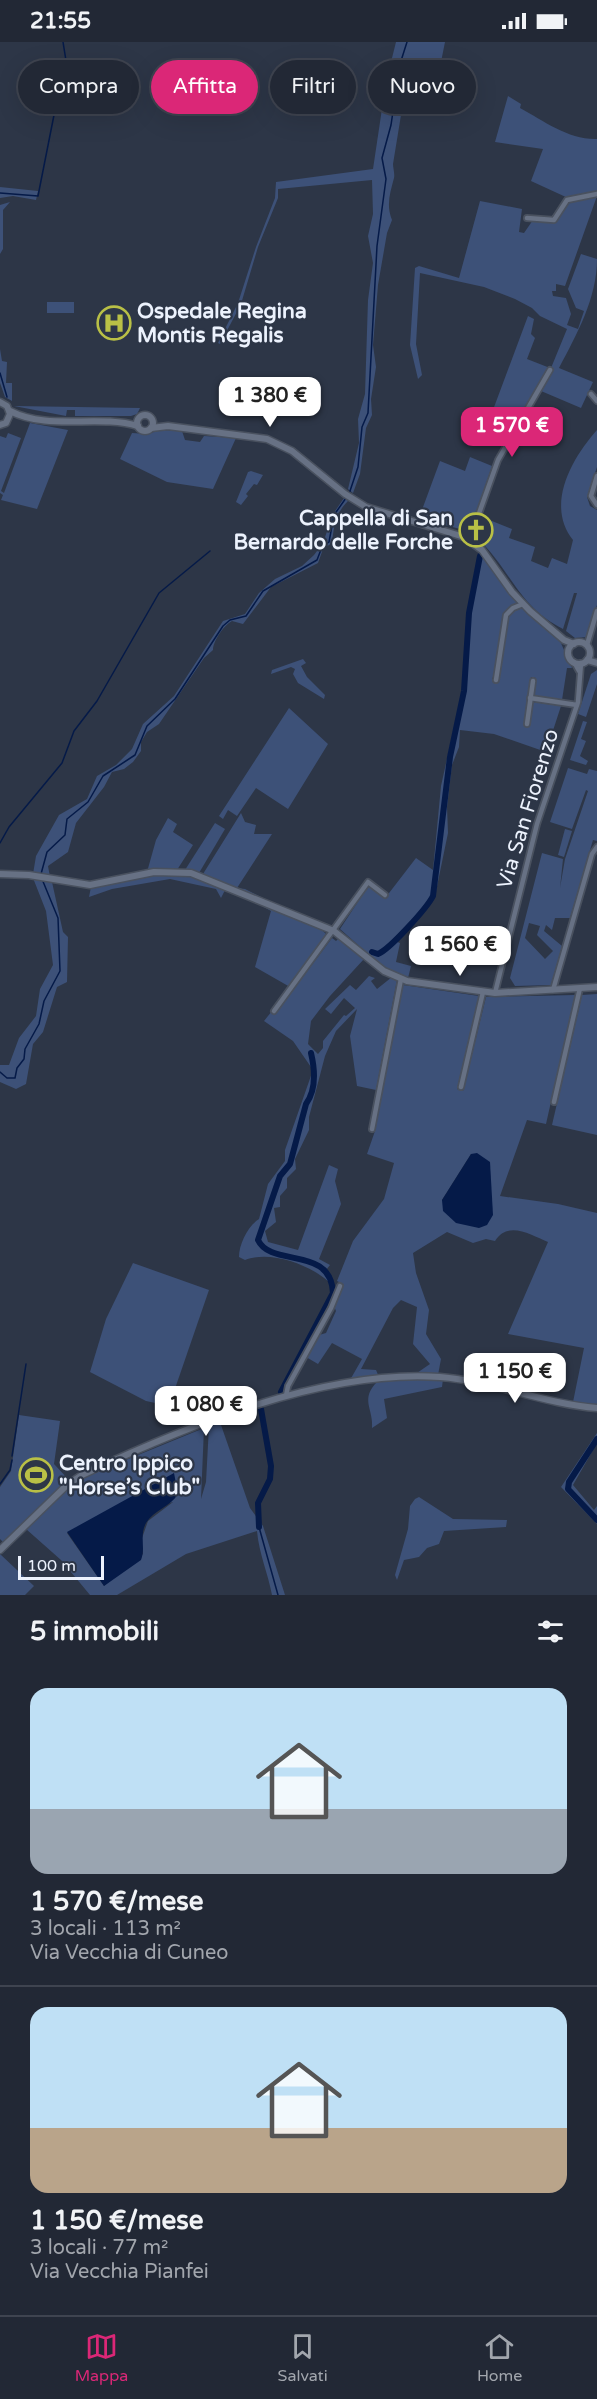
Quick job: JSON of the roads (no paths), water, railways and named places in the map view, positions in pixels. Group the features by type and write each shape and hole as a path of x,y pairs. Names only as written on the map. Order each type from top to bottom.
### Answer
{"street":[{"path":"527,218 554,220 567,200 597,194"},
{"path":"460,536 467,525 477,519 498,460 550,370"},
{"path":"591,394 597,401"},
{"path":"1,401 10,415"},
{"path":"0,425 10,415 72,422 125,423 138,423 147,416 168,426 275,442 297,455 348,496 387,516 460,536 482,550 523,604 571,647"},
{"path":"151,428 152,420"},
{"path":"138,423 145,431 168,426"},
{"path":"597,476 591,496 597,505"},
{"path":"496,680 506,615 513,608 523,604"},
{"path":"583,660 585,644 597,611"},
{"path":"571,647 585,644"},
{"path":"571,647 569,657 597,663"},
{"name":"Via San Fiorenzo","path":"495,993 537,824 577,705 579,674 583,660"},
{"name":"Via San Fiorenzo","path":"527,724 533,681"},
{"name":"Via San Fiorenzo","path":"530,698 577,705"},
{"path":"553,990 592,854 597,847"},
{"path":"0,874 34,876 90,885 154,872 191,873 334,931 384,971 401,979 495,993 597,987"},
{"path":"274,1011 368,882 386,895"},
{"path":"372,1130 401,979"},
{"path":"554,1102 580,988"},
{"path":"461,1087 483,992"},
{"path":"286,1396 288,1386 331,1308 340,1286"},
{"path":"0,1550 70,1482 82,1474 206,1424 286,1396 337,1383 434,1377 597,1408"}],"waterway":[{"path":"0,193 38,196 54,115 68,73 63,42"},
{"path":"349,494 358,467 362,427 368,413 377,246 386,179 382,158 391,125 400,64 407,42"},
{"path":"0,373 7,397"},
{"path":"41,874 47,852 65,835 67,819 88,802 103,776 135,755 147,726 175,699 223,626 230,620 246,616 263,591 317,560 322,547 329,542 334,515 346,498"},
{"path":"0,843 9,827 62,763 74,731 97,701 159,593 210,551"},
{"path":"372,952 378,954 391,945 433,896 450,757 464,691 469,613 480,556"},
{"path":"0,1072 7,1078 15,1078 17,1068 24,1059 25,1049 39,1024 44,1001 60,971 58,918 42,879"},
{"path":"281,1392 333,1293 330,1278 322,1268 300,1259 275,1253 265,1248 258,1240 280,1176 290,1164 306,1104 312,1092 314,1073 311,1053"},
{"path":"12,1456 26,1364"},
{"path":"259,1527 258,1503 270,1479 271,1466 261,1409"},
{"path":"597,1439 569,1482 568,1489 597,1520"},
{"path":"0,1484 10,1470 12,1460"},
{"path":"259,1527 278,1595"}],"place":[{"name":"Ospedale Regina Montis Regalis","path":"114,323"},
{"name":"Cappella di San Bernardo delle Forche","path":"476,530"},
{"name":"Centro Ippico \"Horse’s Club\"","path":"36,1475"}]}
